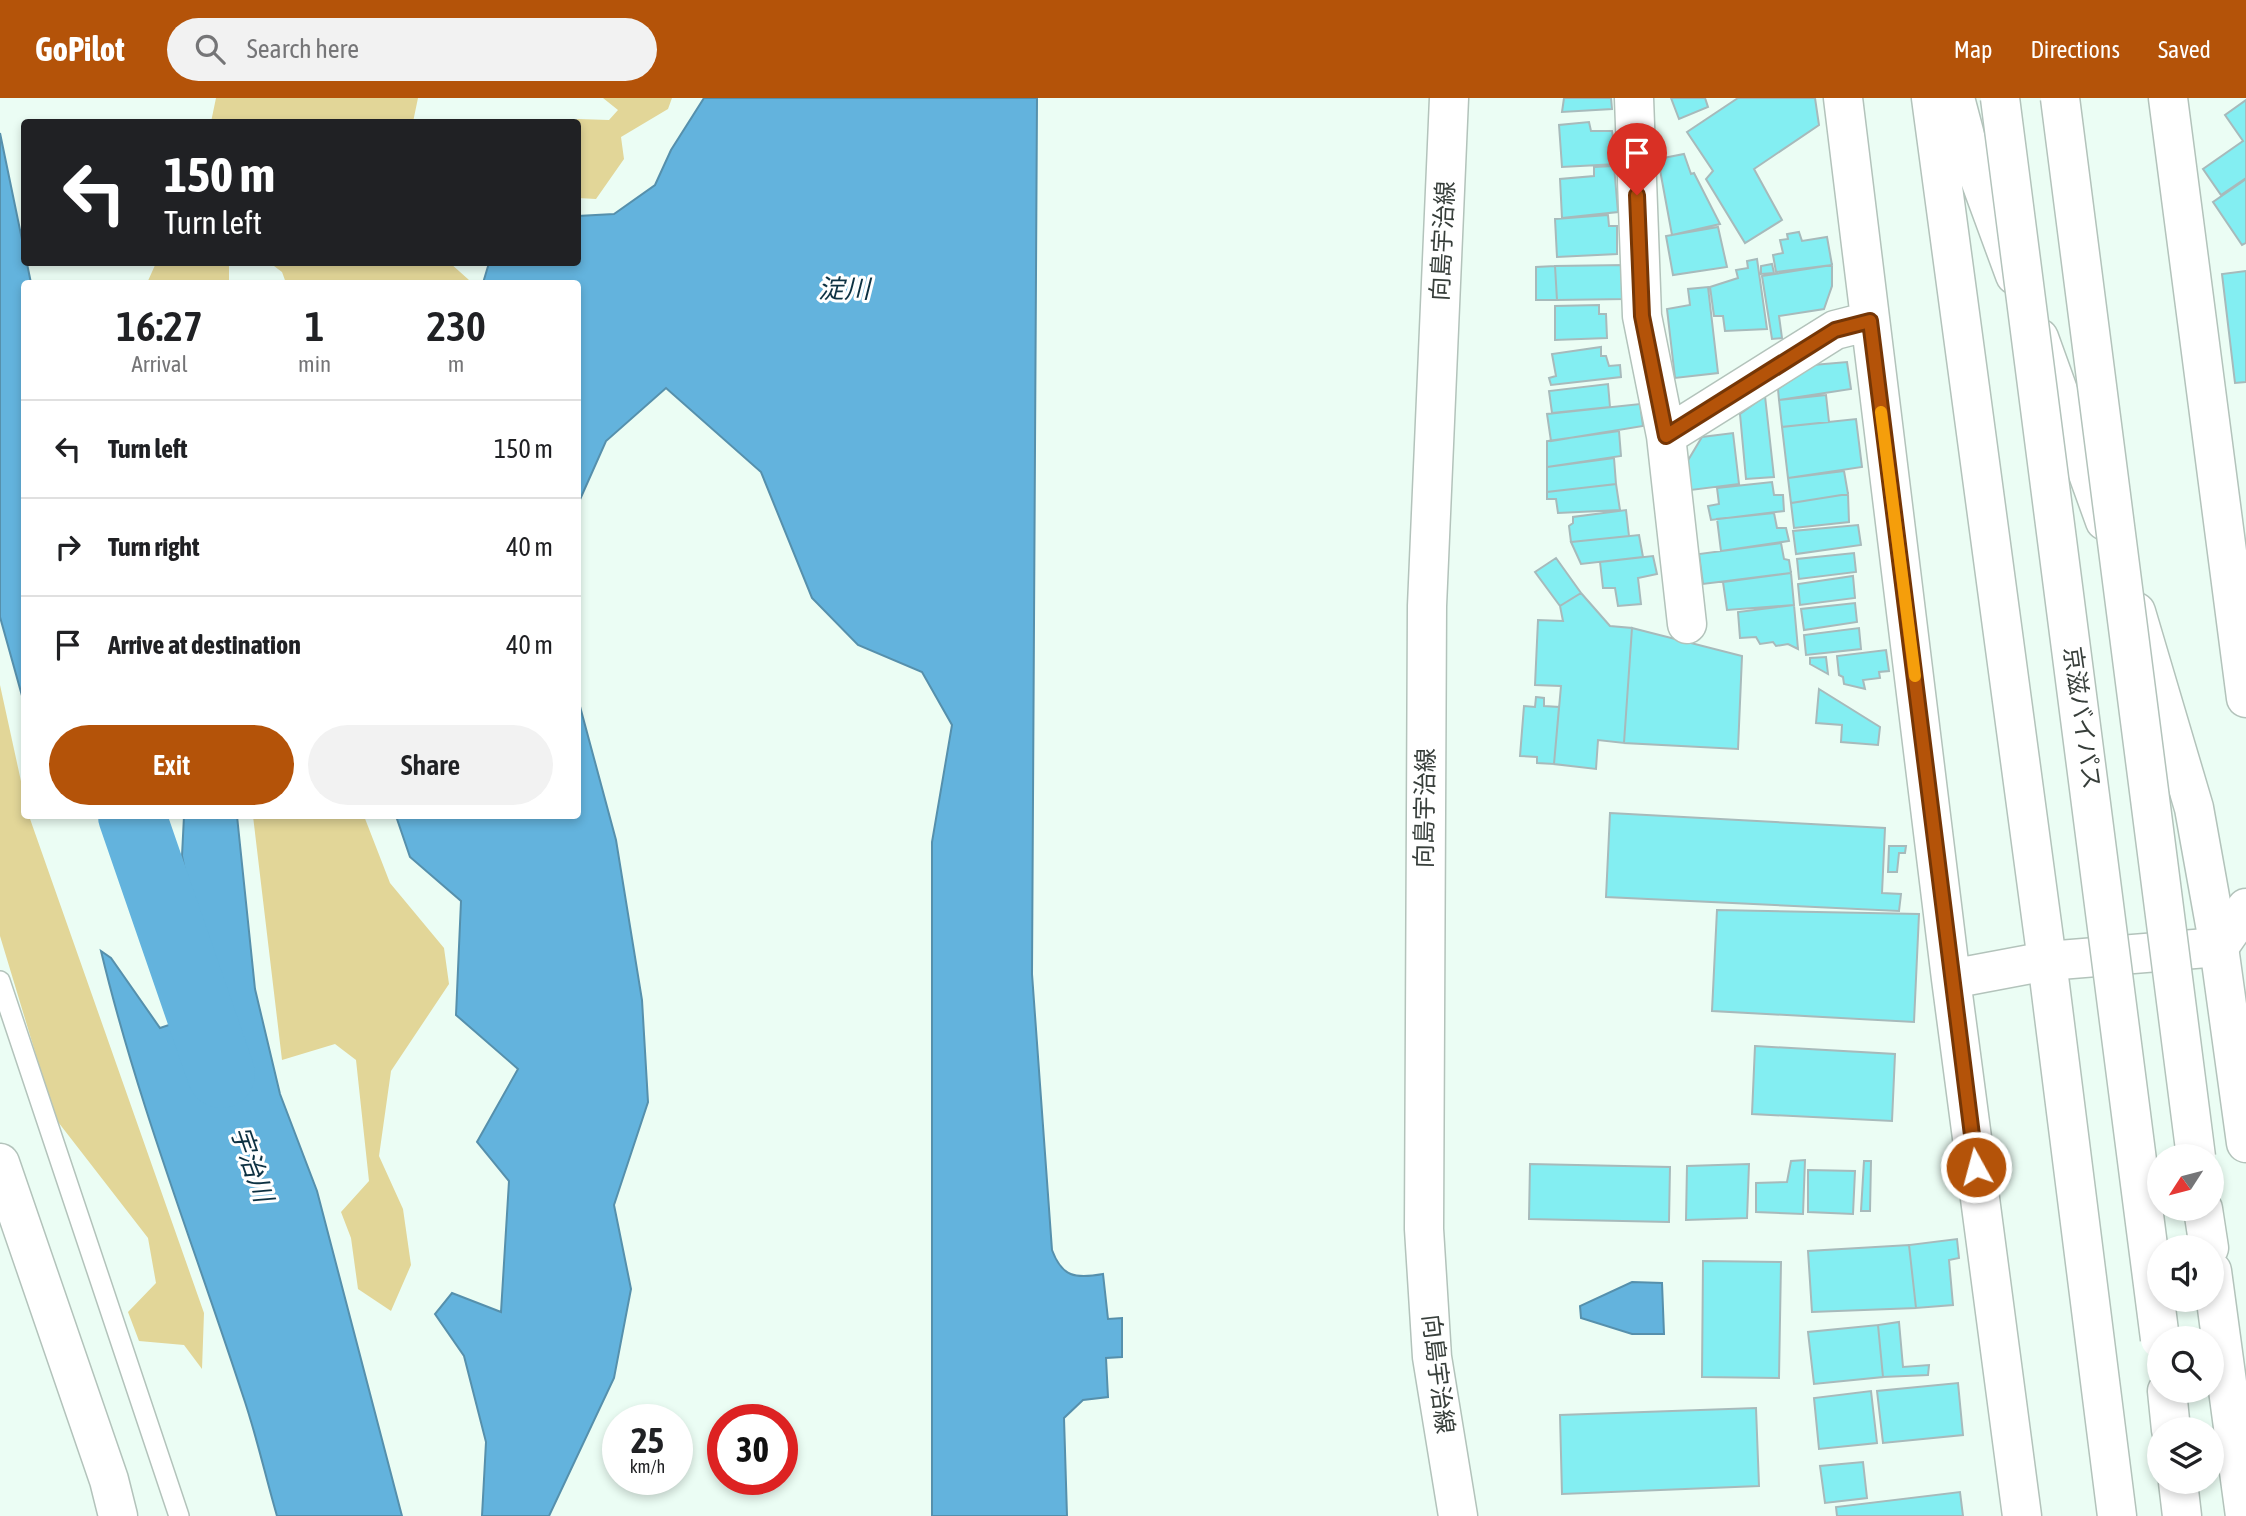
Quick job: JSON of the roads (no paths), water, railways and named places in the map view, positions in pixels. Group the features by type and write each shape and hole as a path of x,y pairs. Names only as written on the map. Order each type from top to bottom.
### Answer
{"main road":[{"name":"向島宇治線","path":"1449,98 1427,606 1424,1229 1433,1357 1458,1516"},
{"path":"1634,98 1642,316 1666,436 1687,624"},
{"path":"1843,98 1952,979 2022,1516"},
{"path":"1931,98 2047,961 2117,1516"},
{"path":"1955,98 1968,147 2084,460 2148,649 2194,808 2219,947 2246,1143"},
{"name":"京滋バイパス","path":"2000,98 2158,1326"},
{"path":"2060,98 2194,1144"},
{"path":"2171,99 2246,698"},
{"path":"1666,436 1835,330 1870,321"},
{"path":"2219,947 2246,908"},
{"path":"1952,979 2047,961 2219,947"},
{"path":"0,1163 109,1480 118,1516"},
{"path":"2218,1312 2245,1516"},
{"path":"2234,1427 2246,1484"},
{"path":"2179,1494 2182,1516"}],"lane":[{"path":"0,981 179,1516"}],"water":[{"name":"淀川","path":"704,98 1037,98 1032,974 1052,1250 1060,1266 1071,1274 1103,1274 1108,1319 1122,1318 1122,1357 1106,1358 1108,1397 1083,1400 1064,1418 1067,1516 932,1516 932,842 952,725 922,672 858,645 812,598 761,472 666,388 606,441 581,497 581,280 484,280 488,266 581,266 581,216 614,214 655,185 671,150"},
{"path":"0,133 21,235 21,266 27,266 30,280 21,280 21,692 0,617"},
{"path":"581,710 616,840 642,1000 648,1102 614,1205 631,1289 614,1378 549,1516 482,1516 486,1442 464,1356 435,1314 452,1293 501,1312 509,1181 477,1142 518,1069 456,1015 461,901 410,857 397,819 581,819"},
{"path":"184,819 237,819 255,989 280,1094 317,1191 402,1516 277,1516 247,1408 131,1063 101,951 111,958 160,1028 172,1024 189,987 194,959 194,946 178,893 187,881 182,856"},
{"path":"1632,1282 1662,1283 1664,1334 1632,1334 1581,1318 1580,1306"}],"waterway":[{"name":"宇治川","path":"133,819 221,1074"}]}
